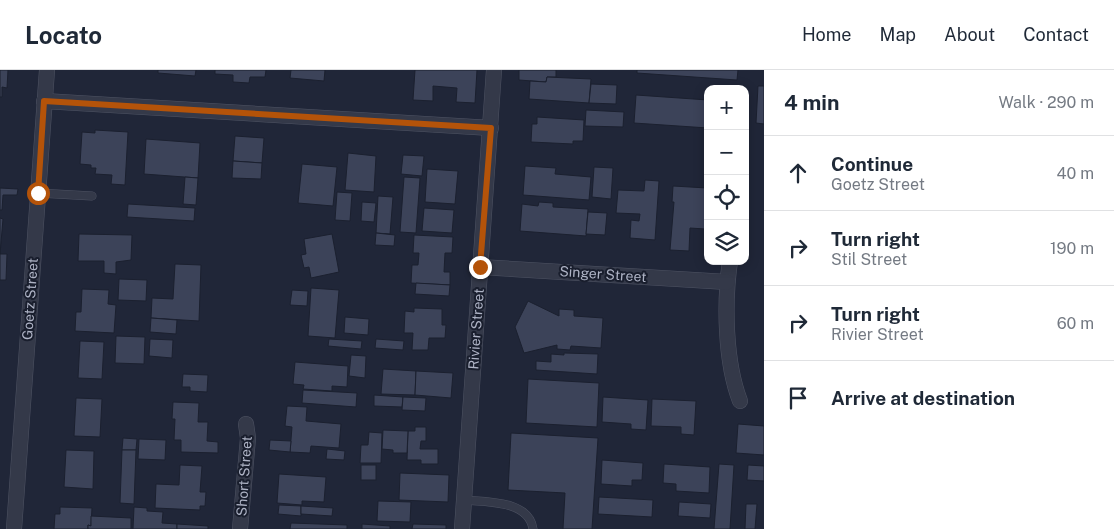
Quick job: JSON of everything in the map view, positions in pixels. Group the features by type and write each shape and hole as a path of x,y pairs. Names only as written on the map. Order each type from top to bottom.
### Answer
{"street":[{"name":"Goetz Street","path":"14,529 47,70"},
{"name":"Rivier Street","path":"462,529 494,70"},
{"path":"44,101 491,128"},
{"path":"729,265 727,282 728,359 740,401"},
{"name":"Singer Street","path":"480,267 727,282"},
{"name":"Short Street","path":"240,529 248,438 246,424"}],"lane":[{"path":"38,193 92,196"},
{"path":"464,500 505,504 517,508 527,514 533,529"}],"building":[{"path":"0,70 8,70 7,88 2,87 2,97 0,97"},
{"path":"158,70 196,70 195,76 158,73"},
{"path":"215,70 266,70 265,77 250,77 249,83 233,82 233,75 215,74"},
{"path":"291,70 325,70 324,81 290,78"},
{"path":"415,70 477,70 475,103 456,102 457,88 433,86 433,101 413,100"},
{"path":"519,70 556,70 556,77 547,77 546,82 519,80"},
{"path":"637,70 738,70 737,80 637,73"},
{"path":"547,77 591,79 589,103 529,99 530,81 546,82"},
{"path":"591,84 617,85 616,104 589,103"},
{"path":"758,86 764,86 764,124 756,123"},
{"path":"636,95 704,100 704,128 634,123"},
{"path":"586,110 624,112 623,127 585,126"},
{"path":"537,117 584,120 583,141 573,141 573,144 531,142 532,124 537,124"},
{"path":"95,130 128,132 125,185 111,184 112,175 95,174 96,168 91,168 91,165 80,164 82,132 95,133"},
{"path":"235,136 264,138 262,163 233,161"},
{"path":"146,139 200,143 198,178 144,174"},
{"path":"348,153 376,156 374,192 345,190"},
{"path":"403,155 424,156 422,176 401,174"},
{"path":"233,161 262,163 261,179 232,178"},
{"path":"302,164 337,167 333,206 298,203"},
{"path":"525,166 556,168 555,174 591,177 589,200 523,195"},
{"path":"594,167 613,168 611,199 592,197"},
{"path":"427,169 458,171 455,204 425,202"},
{"path":"185,177 198,178 196,205 183,204"},
{"path":"404,177 420,178 416,233 400,232"},
{"path":"645,180 659,181 655,240 630,238 631,220 639,221 640,214 616,213 618,190 644,191"},
{"path":"673,186 704,188 704,229 690,228 689,251 670,250 674,202 672,202"},
{"path":"0,188 18,189 17,195 3,195 2,210 0,210"},
{"path":"337,192 352,193 350,221 335,220"},
{"path":"378,196 393,197 390,234 376,233"},
{"path":"362,202 376,203 374,222 361,221"},
{"path":"539,202 553,203 553,207 588,209 586,236 520,231 522,204 538,206"},
{"path":"128,204 195,208 194,221 127,217"},
{"path":"424,208 454,210 452,233 422,231"},
{"path":"588,212 607,213 605,235 586,234"},
{"path":"0,218 3,219 0,254"},
{"path":"376,233 395,235 394,246 375,245"},
{"path":"79,234 132,235 131,260 116,262 116,274 104,273 104,261 78,261"},
{"path":"332,234 339,272 311,278 309,267 304,268 301,255 306,254 304,239"},
{"path":"414,235 453,237 452,253 445,253 444,272 450,272 450,285 411,283 412,265 418,265 419,253 413,253"},
{"path":"0,254 7,254 6,280 0,280"},
{"path":"175,264 201,265 199,321 151,318 152,298 173,299"},
{"path":"119,279 147,280 146,301 118,300"},
{"path":"416,283 450,285 449,296 415,294"},
{"path":"311,288 339,290 335,338 308,336"},
{"path":"82,289 109,290 108,304 116,305 114,333 75,331 76,312 81,312"},
{"path":"292,290 308,291 307,306 290,305"},
{"path":"528,301 559,316 559,309 574,310 574,316 603,318 601,348 571,346 570,350 557,349 557,345 524,353 515,327"},
{"path":"414,308 442,309 442,325 446,325 445,338 429,338 428,350 412,350 413,333 404,333 405,311 414,312"},
{"path":"345,317 369,319 368,335 344,333"},
{"path":"151,318 177,320 176,334 150,332"},
{"path":"116,336 145,337 144,364 115,363"},
{"path":"150,339 173,340 172,358 149,356"},
{"path":"329,339 362,341 361,349 328,346"},
{"path":"376,339 404,341 403,350 375,348"},
{"path":"80,341 104,342 102,379 78,378"},
{"path":"564,353 598,354 597,374 536,370 536,361 551,362 551,354 564,355"},
{"path":"351,355 366,356 365,378 349,376"},
{"path":"295,362 348,366 347,387 332,386 332,391 303,389 304,385 293,384"},
{"path":"383,369 416,371 415,395 381,394"},
{"path":"416,371 453,373 451,398 415,395"},
{"path":"183,374 208,375 207,392 190,391 190,387 182,387"},
{"path":"528,379 599,383 597,427 526,423"},
{"path":"303,390 357,393 356,407 302,403"},
{"path":"374,395 403,397 402,407 374,406"},
{"path":"403,397 426,398 425,411 402,410"},
{"path":"603,397 648,400 646,430 631,429 631,424 602,422"},
{"path":"76,398 102,399 100,437 74,436"},
{"path":"652,399 696,401 694,435 681,434 681,427 651,426"},
{"path":"173,402 199,403 198,422 208,422 207,441 218,442 218,453 181,452 181,440 174,440 175,419 172,419"},
{"path":"287,406 307,407 306,421 341,424 339,448 311,446 310,453 290,452 292,427 285,426"},
{"path":"738,424 764,426 764,455 736,453"},
{"path":"415,427 426,427 426,441 421,441 420,449 438,449 438,464 421,464 421,460 407,460 408,431 415,431"},
{"path":"383,430 408,431 407,453 393,453 393,450 382,449"},
{"path":"369,432 382,433 381,463 360,463 361,445 368,445"},
{"path":"511,433 598,438 592,529 563,529 565,493 508,490"},
{"path":"123,438 137,439 136,450 122,450"},
{"path":"139,439 166,440 165,460 138,459"},
{"path":"270,440 291,441 290,452 269,450"},
{"path":"327,449 345,451 344,460 326,459"},
{"path":"66,450 94,451 93,489 64,487"},
{"path":"122,450 136,450 134,504 120,503"},
{"path":"602,460 643,463 642,480 632,480 632,486 601,484"},
{"path":"664,464 710,467 709,493 676,491 676,484 663,483"},
{"path":"719,464 734,465 730,529 714,529"},
{"path":"180,465 202,466 200,492 206,492 205,506 200,506 200,510 155,508 156,484 179,485"},
{"path":"361,465 376,465 376,480 361,480"},
{"path":"748,465 764,466 764,481 747,480"},
{"path":"400,473 449,475 448,502 399,500"},
{"path":"279,474 326,477 324,502 302,501 302,505 277,503"},
{"path":"599,497 653,500 652,517 598,514"},
{"path":"378,501 411,502 410,522 377,521"},
{"path":"679,502 711,504 710,518 678,516"},
{"path":"746,504 757,504 755,529 745,529"},
{"path":"279,505 301,506 301,516 278,514"},
{"path":"301,506 333,508 332,516 301,514"},
{"path":"60,507 92,508 91,526 88,525 88,529 54,529 55,514 60,514"},
{"path":"134,507 147,508 147,511 163,512 162,523 177,524 177,529 133,529"},
{"path":"91,516 131,518 131,529 88,529 88,525 91,526"},
{"path":"291,523 347,525 347,529 290,529"},
{"path":"177,524 208,526 208,529 177,529"},
{"path":"362,524 390,526 390,529 362,529"},
{"path":"413,524 446,525 446,529 412,529"}],"route":[{"path":"38,193 44,101 491,128 480,267"}]}
